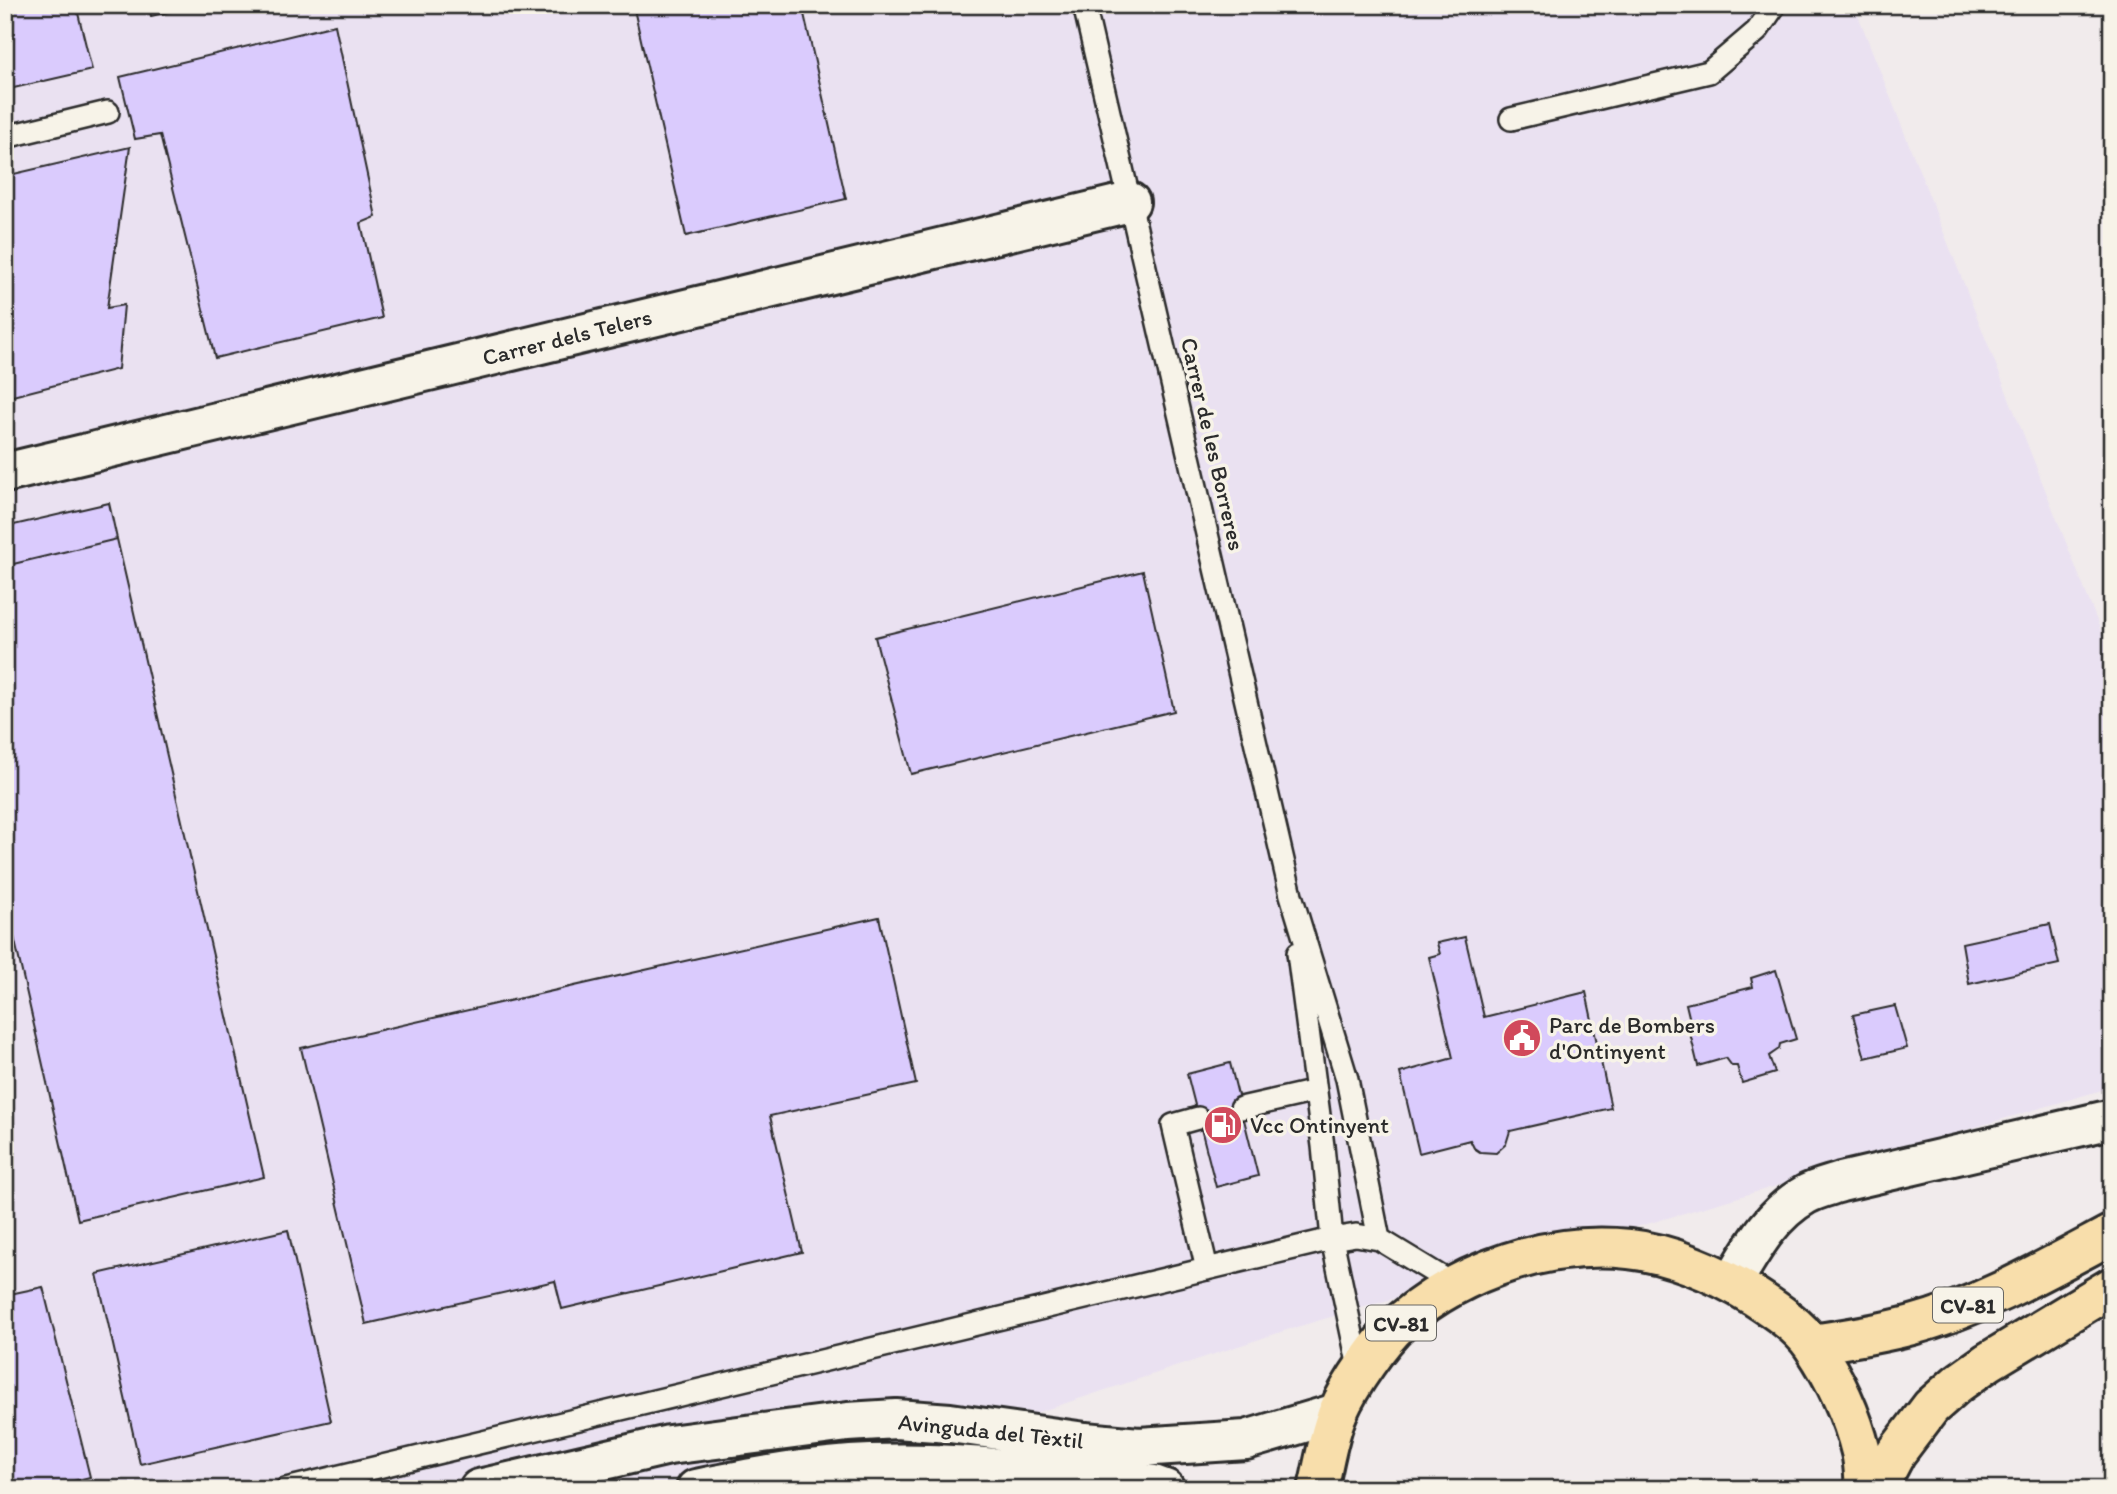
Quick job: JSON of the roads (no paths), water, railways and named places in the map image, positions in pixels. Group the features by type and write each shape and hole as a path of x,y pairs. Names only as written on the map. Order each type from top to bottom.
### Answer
{"main road":[{"name":"CV-81","path":"1812,1344 1858,1338 1913,1325 1964,1307 2022,1281 2112,1234"},
{"name":"CV-81","path":"1318,1489 1337,1413 1360,1372 1401,1322 1453,1284 1520,1257 1592,1248 1630,1249 1698,1267 1732,1283 1785,1319 1812,1344 1849,1414 1862,1454 1865,1489"},
{"name":"CV-81","path":"1877,1489 1896,1453 1924,1416 1957,1384 2011,1347 2112,1287"}],"street":[{"name":"Carrer dels Telers","path":"5,473 1129,202"},
{"path":"1732,1283 1761,1235 1778,1216 1805,1195 1840,1182 2112,1119"},
{"name":"Avinguda del Tèxtil","path":"479,1489 669,1445 848,1422 896,1419 950,1423 1139,1447 1246,1440 1337,1413"},
{"name":"Avinguda del Tèxtil","path":"696,1489 816,1468 873,1464 964,1466 1154,1485 1165,1489"}],"lane":[{"name":"Carrer de les Borreres","path":"1084,5 1291,895"},
{"path":"1511,119 1709,72 1757,32 1775,5"},
{"path":"5,137 108,112"},
{"path":"1291,895 1332,1239 1360,1372"},
{"path":"1291,895 1347,1079 1379,1239"},
{"path":"1241,1108 1316,1091"},
{"path":"1198,1118 1173,1125 1207,1269"},
{"path":"286,1489 1332,1239 1356,1236 1379,1239 1453,1284"}],"place":[{"name":"Parc de Bombers d'Ontinyent","path":"1522,1038"},
{"name":"Vcc Ontinyent","path":"1223,1125"}]}
